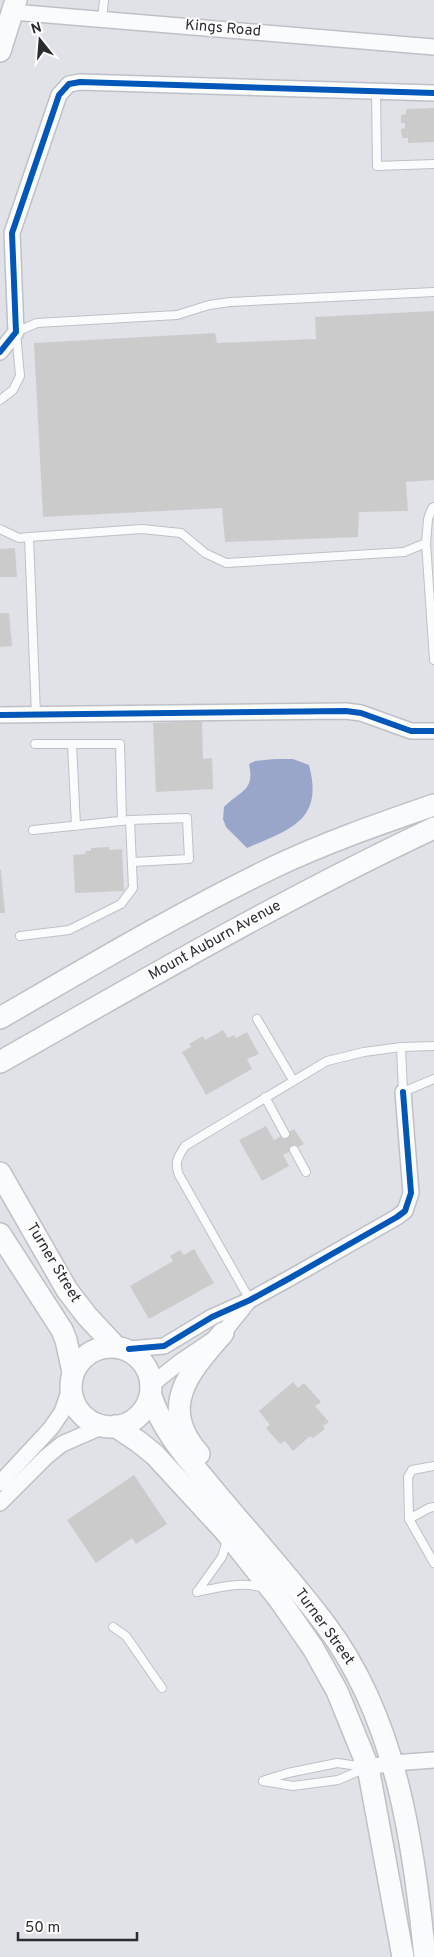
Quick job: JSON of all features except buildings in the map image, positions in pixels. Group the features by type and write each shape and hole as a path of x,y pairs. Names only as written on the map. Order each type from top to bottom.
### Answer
{"main road":[{"path":"0,51 14,6"},
{"path":"0,1018 174,918 273,868 354,833 434,805"},
{"name":"Mount Auburn Avenue","path":"0,1062 285,902 359,863 434,828"},
{"name":"Turner Street","path":"0,1173 67,1290 87,1316 122,1348"},
{"name":"Turner Street","path":"1,1239 62,1330 66,1340 72,1379"},
{"path":"223,1333 195,1365 181,1392 180,1417 185,1434 196,1450 298,1573 303,1586 303,1597"},
{"path":"106,1346 122,1348 141,1358 151,1377 151,1391 145,1411 132,1422 108,1427 86,1418 76,1407 73,1400 72,1379 77,1364 87,1354 106,1346"},
{"name":"Turner Street","path":"151,1391 155,1408 178,1448 325,1624 351,1662 370,1699 393,1763 414,1870 425,1957"},
{"name":"Turner Street","path":"108,1427 139,1442 155,1455 229,1536 272,1590 313,1648 337,1691 368,1767 403,1957"}],"street":[{"name":"Kings Road","path":"14,6 102,19 434,47"},
{"path":"0,352 16,332 12,233 59,95 69,84 80,82 434,93"},
{"path":"0,715 346,711 361,713 411,731 434,730"},
{"path":"122,1348 164,1346 212,1317 250,1300 405,1211 412,1194 403,1092"},
{"path":"151,1391 180,1362 223,1333 250,1300"},
{"path":"0,1483 51,1428 62,1412 72,1379"},
{"path":"0,1503 46,1457 62,1444 108,1427"},
{"path":"368,1767 434,1760"}],"lane":[{"path":"102,19 104,0"},
{"path":"376,91 377,166 434,164"},
{"path":"0,400 13,390 20,376 16,332 37,323 177,315 209,305 230,302 434,292"},
{"path":"434,507 428,519 426,543 434,660"},
{"path":"0,529 19,538 142,529 181,533 204,553 226,563 404,552 426,543"},
{"path":"29,537 36,715"},
{"path":"20,936 70,930 121,904 133,888 133,862 126,820 120,744 35,744"},
{"path":"72,744 76,826"},
{"path":"33,830 126,820 187,818 189,859 133,862"},
{"path":"257,1019 293,1080"},
{"path":"250,1300 178,1175 176,1160 185,1146 327,1061 364,1052 401,1047 434,1046"},
{"path":"401,1047 403,1092 434,1079"},
{"path":"265,1097 285,1134"},
{"path":"294,1150 306,1172"},
{"path":"434,1466 412,1470 408,1477 410,1519 434,1563"},
{"path":"410,1519 434,1507"},
{"path":"229,1536 222,1557 197,1592 242,1584 272,1590"},
{"path":"113,1627 126,1636 162,1688"},
{"path":"337,1763 368,1767 338,1780 302,1785 293,1786 262,1781 288,1773 337,1763"}],"water":[{"path":"293,759 309,765 312,799 307,811 300,820 277,835 247,848 226,827 223,819 224,807 248,785 250,780 249,764 255,761"}],"cycle path":[{"path":"0,352 16,332 12,233 59,95 69,84 80,82 434,93"},
{"path":"0,715 346,711 361,713 411,731 434,731"},
{"path":"129,1349 164,1346 212,1317 250,1300 290,1278 405,1211 411,1193 403,1092"}]}
